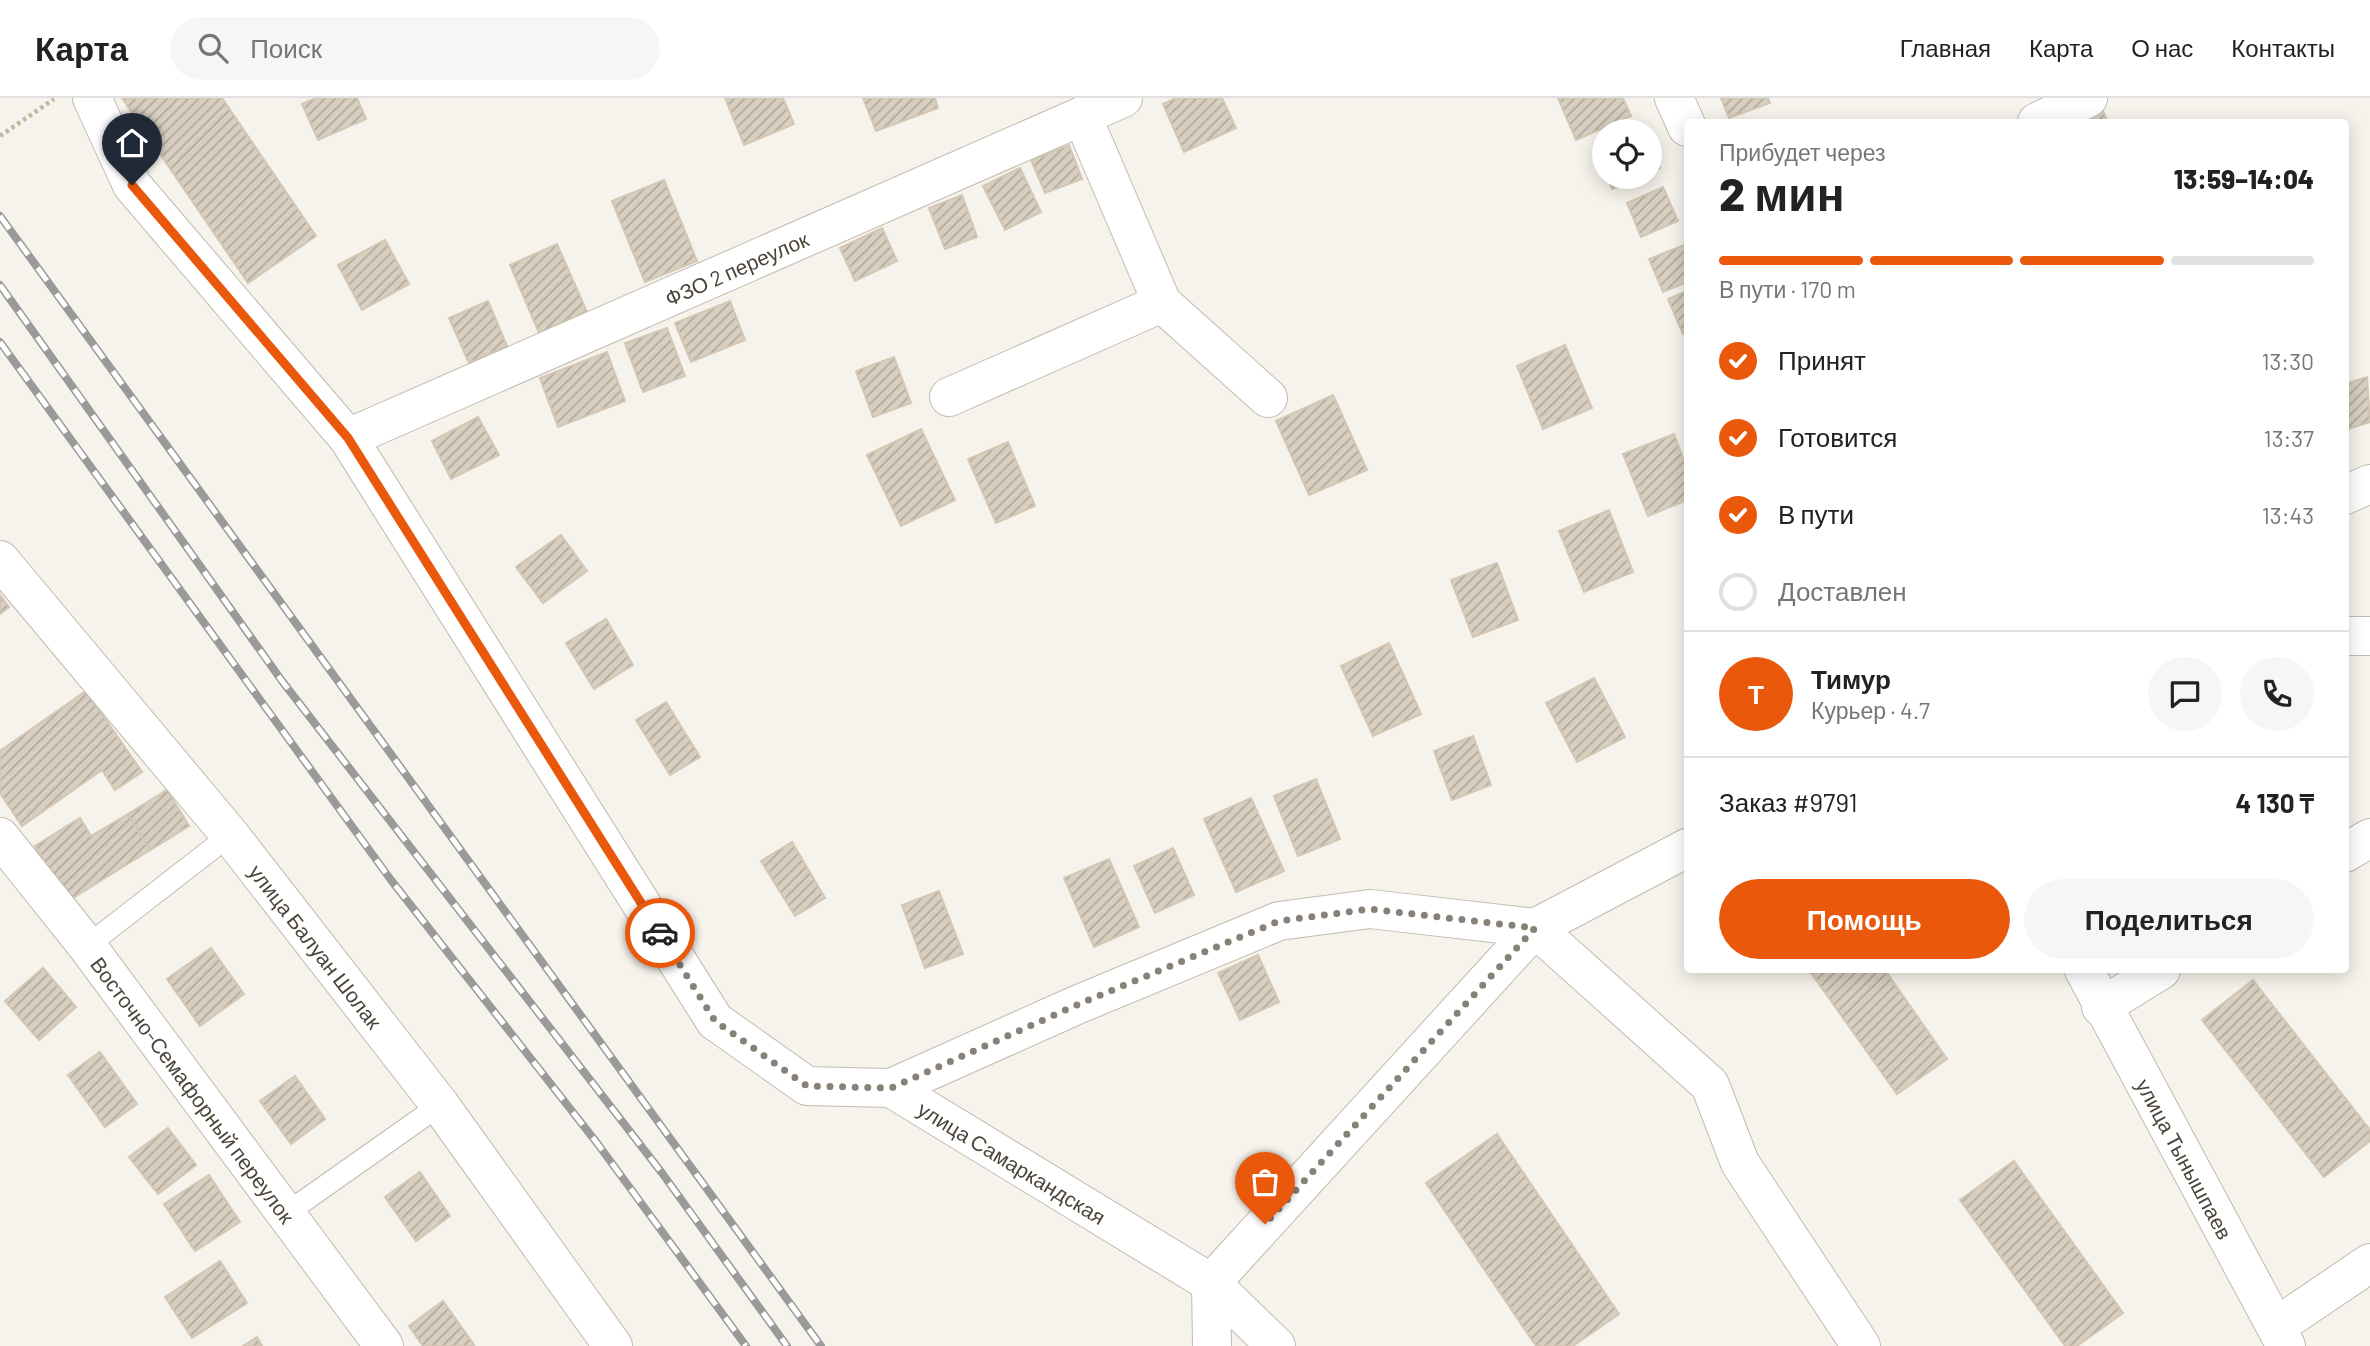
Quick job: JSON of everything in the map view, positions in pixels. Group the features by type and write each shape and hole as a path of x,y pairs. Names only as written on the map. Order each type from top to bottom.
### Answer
{"street":[{"name":"улица Самаркандская","path":"92,98 132,185 348,438 715,1021 807,1086 891,1088 1211,1283 1276,1346"},
{"name":"ФЗО 2 переулок","path":"348,438 1123,98"},
{"path":"1674,98 1684,120"},
{"path":"2043,119 2088,98"},
{"path":"1082,116 1162,303 1268,398"},
{"path":"948,397 1162,303"},
{"path":"2349,493 2370,484"},
{"name":"улица Балуан Шолак","path":"0,560 230,835 440,1105 612,1346"},
{"path":"2349,636 2370,636"},
{"name":"Восточно-Семафорный переулок","path":"0,837 87,946 384,1346"},
{"path":"2349,851 2370,838"},
{"path":"1212,1346 1211,1283 1535,928 1684,850"},
{"path":"891,1088 1079,1004 1279,921 1370,909 1535,928 1710,1085 1740,1163 1861,1346"},
{"name":"улица Тынышпаев","path":"2085,973 2278,1339"},
{"path":"2101,1007 2156,973"},
{"path":"2278,1339 2370,1263"}],"lane":[{"path":"87,946 230,835"},
{"path":"285,1216 440,1105"}],"path":[{"path":"0,136 56,98"}],"building":[{"path":"122,98 222,98 316,236 248,283"},
{"path":"316,98 357,98 366,119 318,140 302,104"},
{"path":"725,98 783,98 794,124 744,145"},
{"path":"863,98 935,98 938,108 876,131"},
{"path":"1176,98 1222,98 1236,128 1184,152 1163,104"},
{"path":"1558,98 1623,98 1631,116 1624,119 1592,119 1592,133 1576,140"},
{"path":"1721,98 1768,98 1770,103 1729,118"},
{"path":"2103,111 2107,119 2083,119"},
{"path":"1069,145 1082,179 1045,193 1031,160"},
{"path":"1020,168 1041,212 1005,230 983,186"},
{"path":"664,180 697,261 645,282 612,201"},
{"path":"1662,187 1678,221 1641,237 1627,203"},
{"path":"962,195 977,237 945,249 929,208"},
{"path":"882,228 897,261 855,281 840,248"},
{"path":"385,240 409,284 362,310 338,265"},
{"path":"557,244 587,312 539,333 510,265"},
{"path":"1684,245 1684,283 1663,292 1649,259"},
{"path":"1684,292 1684,334 1683,334 1668,299"},
{"path":"488,301 507,346 469,363 449,318"},
{"path":"730,301 745,340 691,362 675,323"},
{"path":"667,328 685,376 643,392 625,343"},
{"path":"1565,345 1592,408 1543,429 1517,366"},
{"path":"607,352 625,401 558,427 540,378"},
{"path":"894,357 911,403 873,417 856,371"},
{"path":"2367,377 2370,422 2349,429 2349,383"},
{"path":"1333,395 1367,470 1309,495 1276,421"},
{"path":"478,417 499,455 451,479 432,441"},
{"path":"921,429 955,500 901,526 867,455"},
{"path":"1674,434 1684,461 1684,501 1648,516 1623,454"},
{"path":"1008,442 1035,506 996,523 968,459"},
{"path":"1609,510 1633,572 1584,592 1559,531"},
{"path":"561,535 587,571 543,603 516,567"},
{"path":"1497,563 1518,620 1473,637 1451,580"},
{"path":"0,595 9,607 0,614"},
{"path":"606,619 633,665 594,689 566,643"},
{"path":"1389,643 1421,714 1373,736 1341,666"},
{"path":"1594,678 1625,737 1577,762 1546,703"},
{"path":"86,691 142,772 115,790 102,770 22,826 0,793 0,751"},
{"path":"666,702 700,757 670,775 636,720"},
{"path":"1473,736 1491,785 1452,800 1434,751"},
{"path":"1316,779 1340,839 1298,856 1274,796"},
{"path":"167,790 189,826 150,850 128,814"},
{"path":"1251,798 1284,871 1236,892 1204,819"},
{"path":"128,814 150,850 68,901 35,846 80,818 91,836"},
{"path":"792,842 825,898 795,916 761,861"},
{"path":"1173,848 1194,895 1155,913 1134,866"},
{"path":"1109,859 1139,927 1094,947 1064,878"},
{"path":"939,891 963,954 925,968 902,905"},
{"path":"211,948 244,994 200,1026 167,979"},
{"path":"1258,955 1279,1002 1240,1020 1218,973"},
{"path":"43,968 76,1007 39,1040 5,1001"},
{"path":"1811,973 1887,973 1947,1059 1897,1094"},
{"path":"2253,980 2370,1130 2370,1141 2324,1177 2202,1020"},
{"path":"100,1052 137,1104 105,1127 68,1075"},
{"path":"295,1076 325,1119 291,1144 260,1101"},
{"path":"168,1128 196,1165 158,1194 129,1157"},
{"path":"1497,1134 1619,1314 1573,1346 1536,1346 1426,1183"},
{"path":"2014,1161 2123,1313 2077,1346 2065,1346 1960,1200"},
{"path":"420,1172 450,1216 416,1241 385,1197"},
{"path":"209,1175 240,1222 195,1251 164,1204"},
{"path":"220,1261 247,1303 192,1338 165,1297"},
{"path":"443,1301 474,1345 423,1346 409,1326"},
{"path":"257,1337 262,1346 243,1346"}],"railway":[{"path":"0,216 821,1346"},
{"path":"0,285 282,681 662,1173 787,1346"},
{"path":"0,342 391,880 597,1143 746,1346"}],"way so far":[{"path":"660,933 715,1021 807,1086 891,1088 1079,1004 1279,921 1370,909 1535,928 1265,1224"}],"route":[{"path":"132,185 348,438 660,933"}]}
